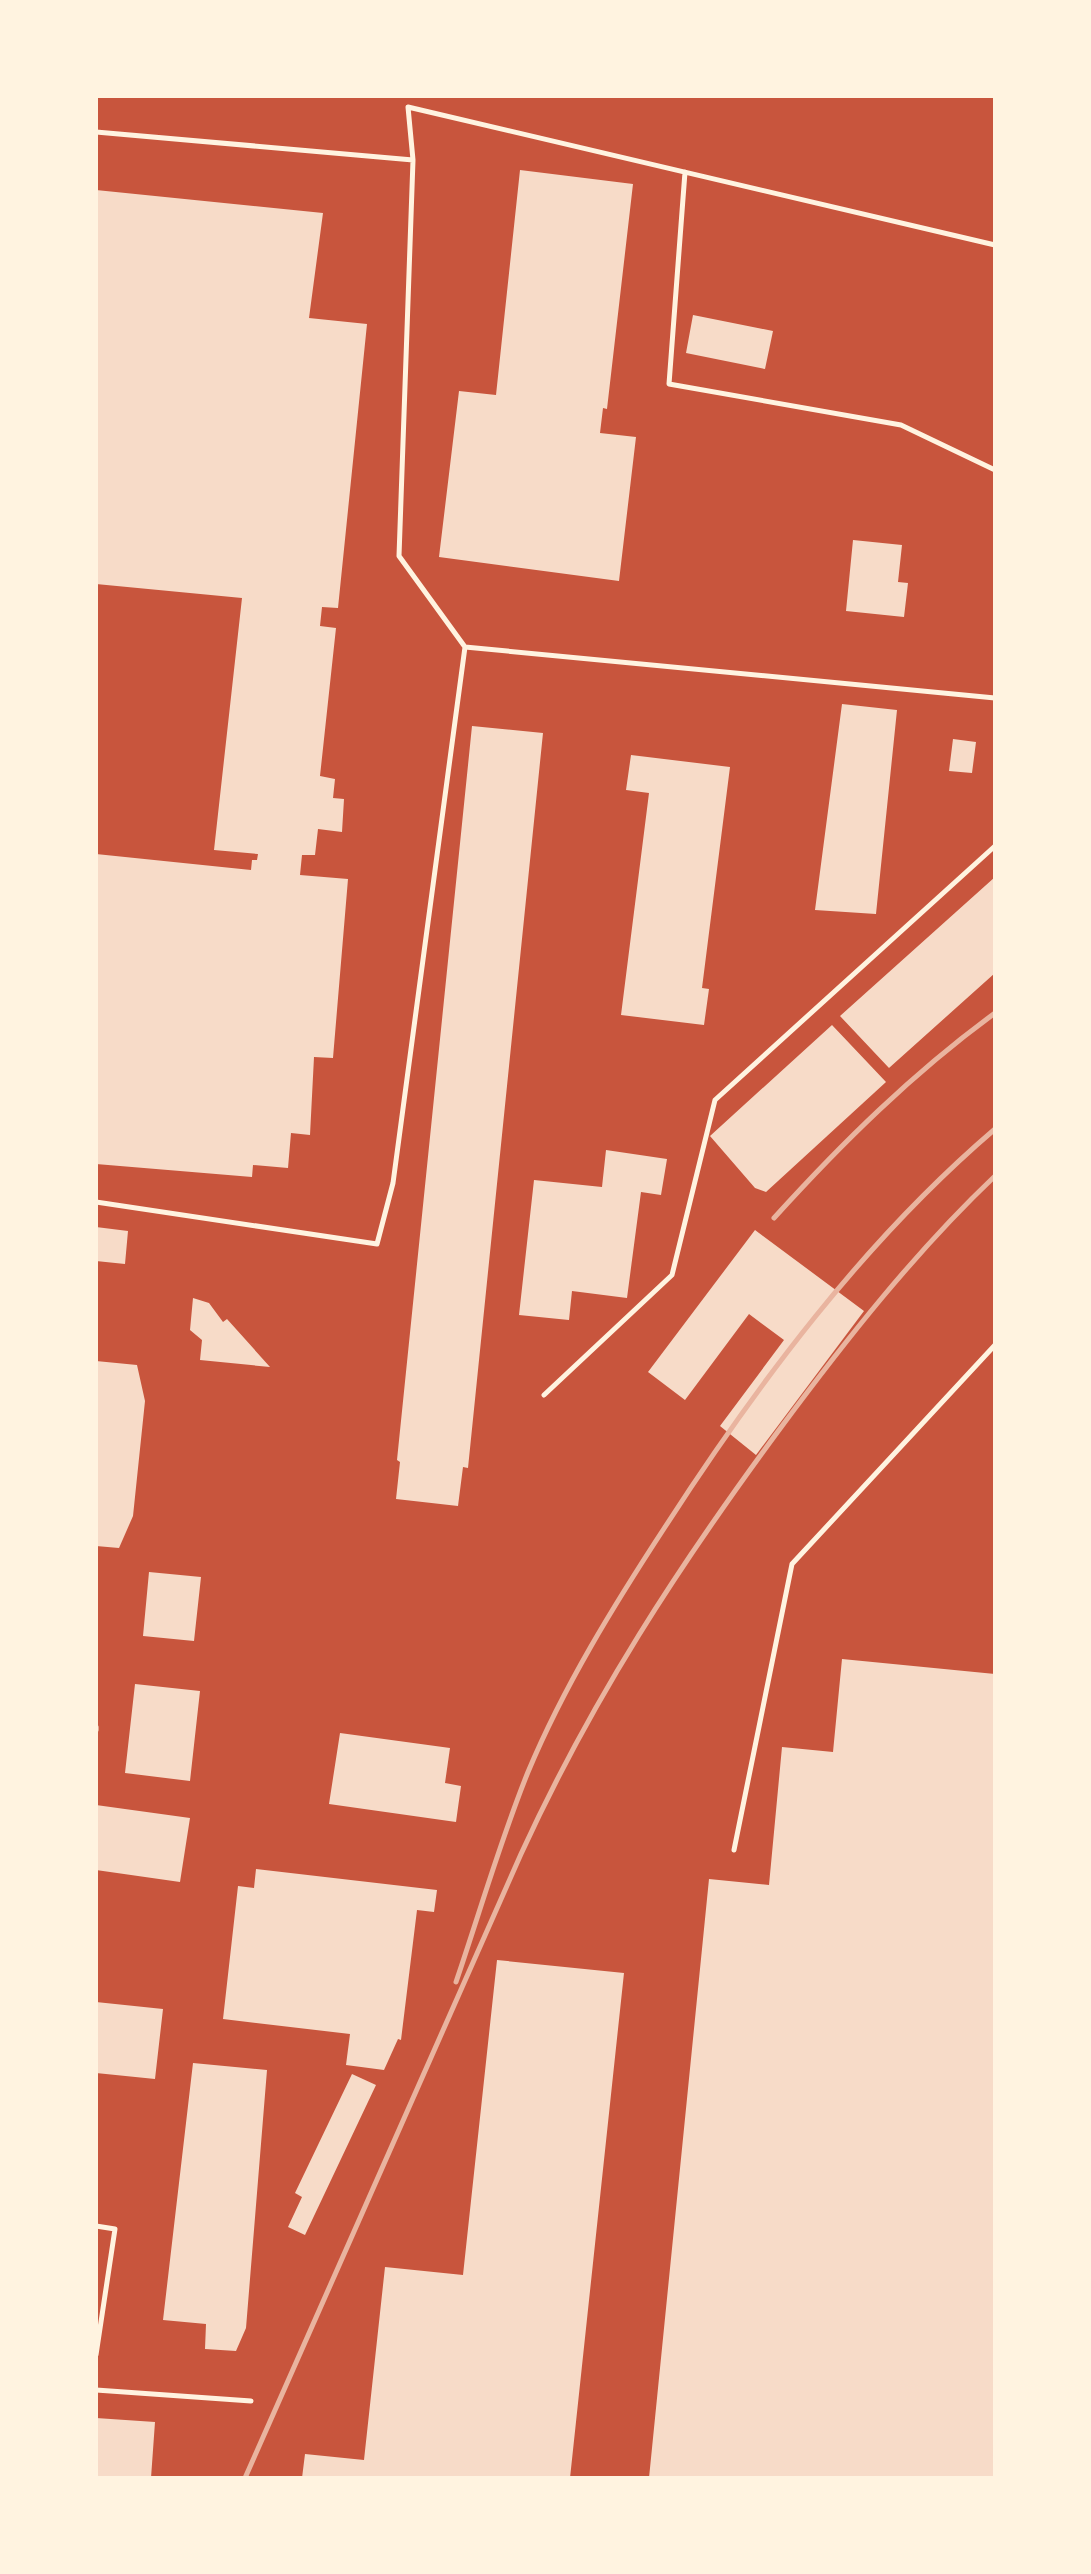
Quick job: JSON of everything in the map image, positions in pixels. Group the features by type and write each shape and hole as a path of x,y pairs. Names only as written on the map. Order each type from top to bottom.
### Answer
{"lane":[{"path":"96,1202 377,1244 393,1183 465,647 399,556 413,160 408,107 995,245"},
{"path":"96,132 413,160"},
{"path":"685,172 669,384 901,425 995,470"},
{"path":"465,647 995,698"},
{"path":"544,1395 672,1275 715,1100 995,846"},
{"path":"734,1850 792,1564 995,1345"},
{"path":"96,2226 115,2229 96,2355"},
{"path":"96,2390 251,2401"}],"building":[{"path":"520,170 633,184 607,409 603,408 600,433 636,437 619,581 439,557 459,391 496,395"},
{"path":"96,190 323,213 309,318 367,324 338,608 322,607 320,626 336,628 320,776 335,779 333,798 344,799 342,832 318,829 315,855 302,855 300,875 348,879 333,1058 314,1057 310,1135 291,1133 288,1168 253,1165 252,1177 96,1164 96,854 251,870 252,860 257,860 258,854 214,850 242,598 96,584"},
{"path":"693,315 773,331 765,369 686,353"},
{"path":"853,540 902,545 898,582 908,583 904,617 846,611"},
{"path":"842,704 897,710 876,914 815,910"},
{"path":"472,726 543,733 468,1468 463,1467 458,1506 396,1499 400,1462 397,1460"},
{"path":"953,739 976,742 972,773 949,771"},
{"path":"631,755 730,767 702,988 709,989 704,1025 621,1015 649,793 626,790"},
{"path":"995,877 995,973 889,1068 840,1016"},
{"path":"832,1025 886,1082 766,1192 755,1188 710,1136"},
{"path":"606,1150 667,1159 661,1195 641,1192 627,1298 572,1291 569,1320 519,1315 534,1180 602,1187"},
{"path":"96,1227 128,1231 125,1264 96,1261"},
{"path":"755,1230 864,1311 756,1455 720,1426 784,1340 749,1314 685,1400 648,1372"},
{"path":"193,1298 209,1303 223,1322 227,1319 270,1367 200,1360 202,1340 190,1330"},
{"path":"96,1361 137,1365 145,1401 133,1516 119,1548 96,1546"},
{"path":"149,1572 201,1577 194,1641 143,1636"},
{"path":"842,1659 995,1674 995,2478 649,2478 709,1879 769,1885 782,1747 833,1752"},
{"path":"135,1684 200,1691 190,1781 125,1773"},
{"path":"340,1733 450,1748 445,1783 461,1786 456,1822 329,1804"},
{"path":"96,1805 190,1818 180,1882 96,1870"},
{"path":"256,1869 437,1890 434,1912 417,1910 401,2040 398,2039 384,2070 346,2065 350,2034 223,2019 238,1886 254,1888"},
{"path":"497,1960 624,1973 570,2478 302,2478 305,2454 364,2460 385,2267 463,2275"},
{"path":"96,2002 163,2009 155,2079 96,2073"},
{"path":"193,2063 267,2070 246,2328 236,2351 205,2349 206,2324 163,2320"},
{"path":"352,2074 376,2085 305,2235 288,2227 302,2197 295,2193"},
{"path":"96,2418 155,2422 151,2478 96,2478"}],"railway":[{"path":"774,1218 907,1084 995,1013"},
{"path":"456,1982 499,1850 528,1772 557,1708 627,1586 737,1420 816,1316 901,1218 995,1129"},
{"path":"245,2478 521,1854 548,1797 607,1688 706,1532 804,1397 908,1267 995,1176"}]}
